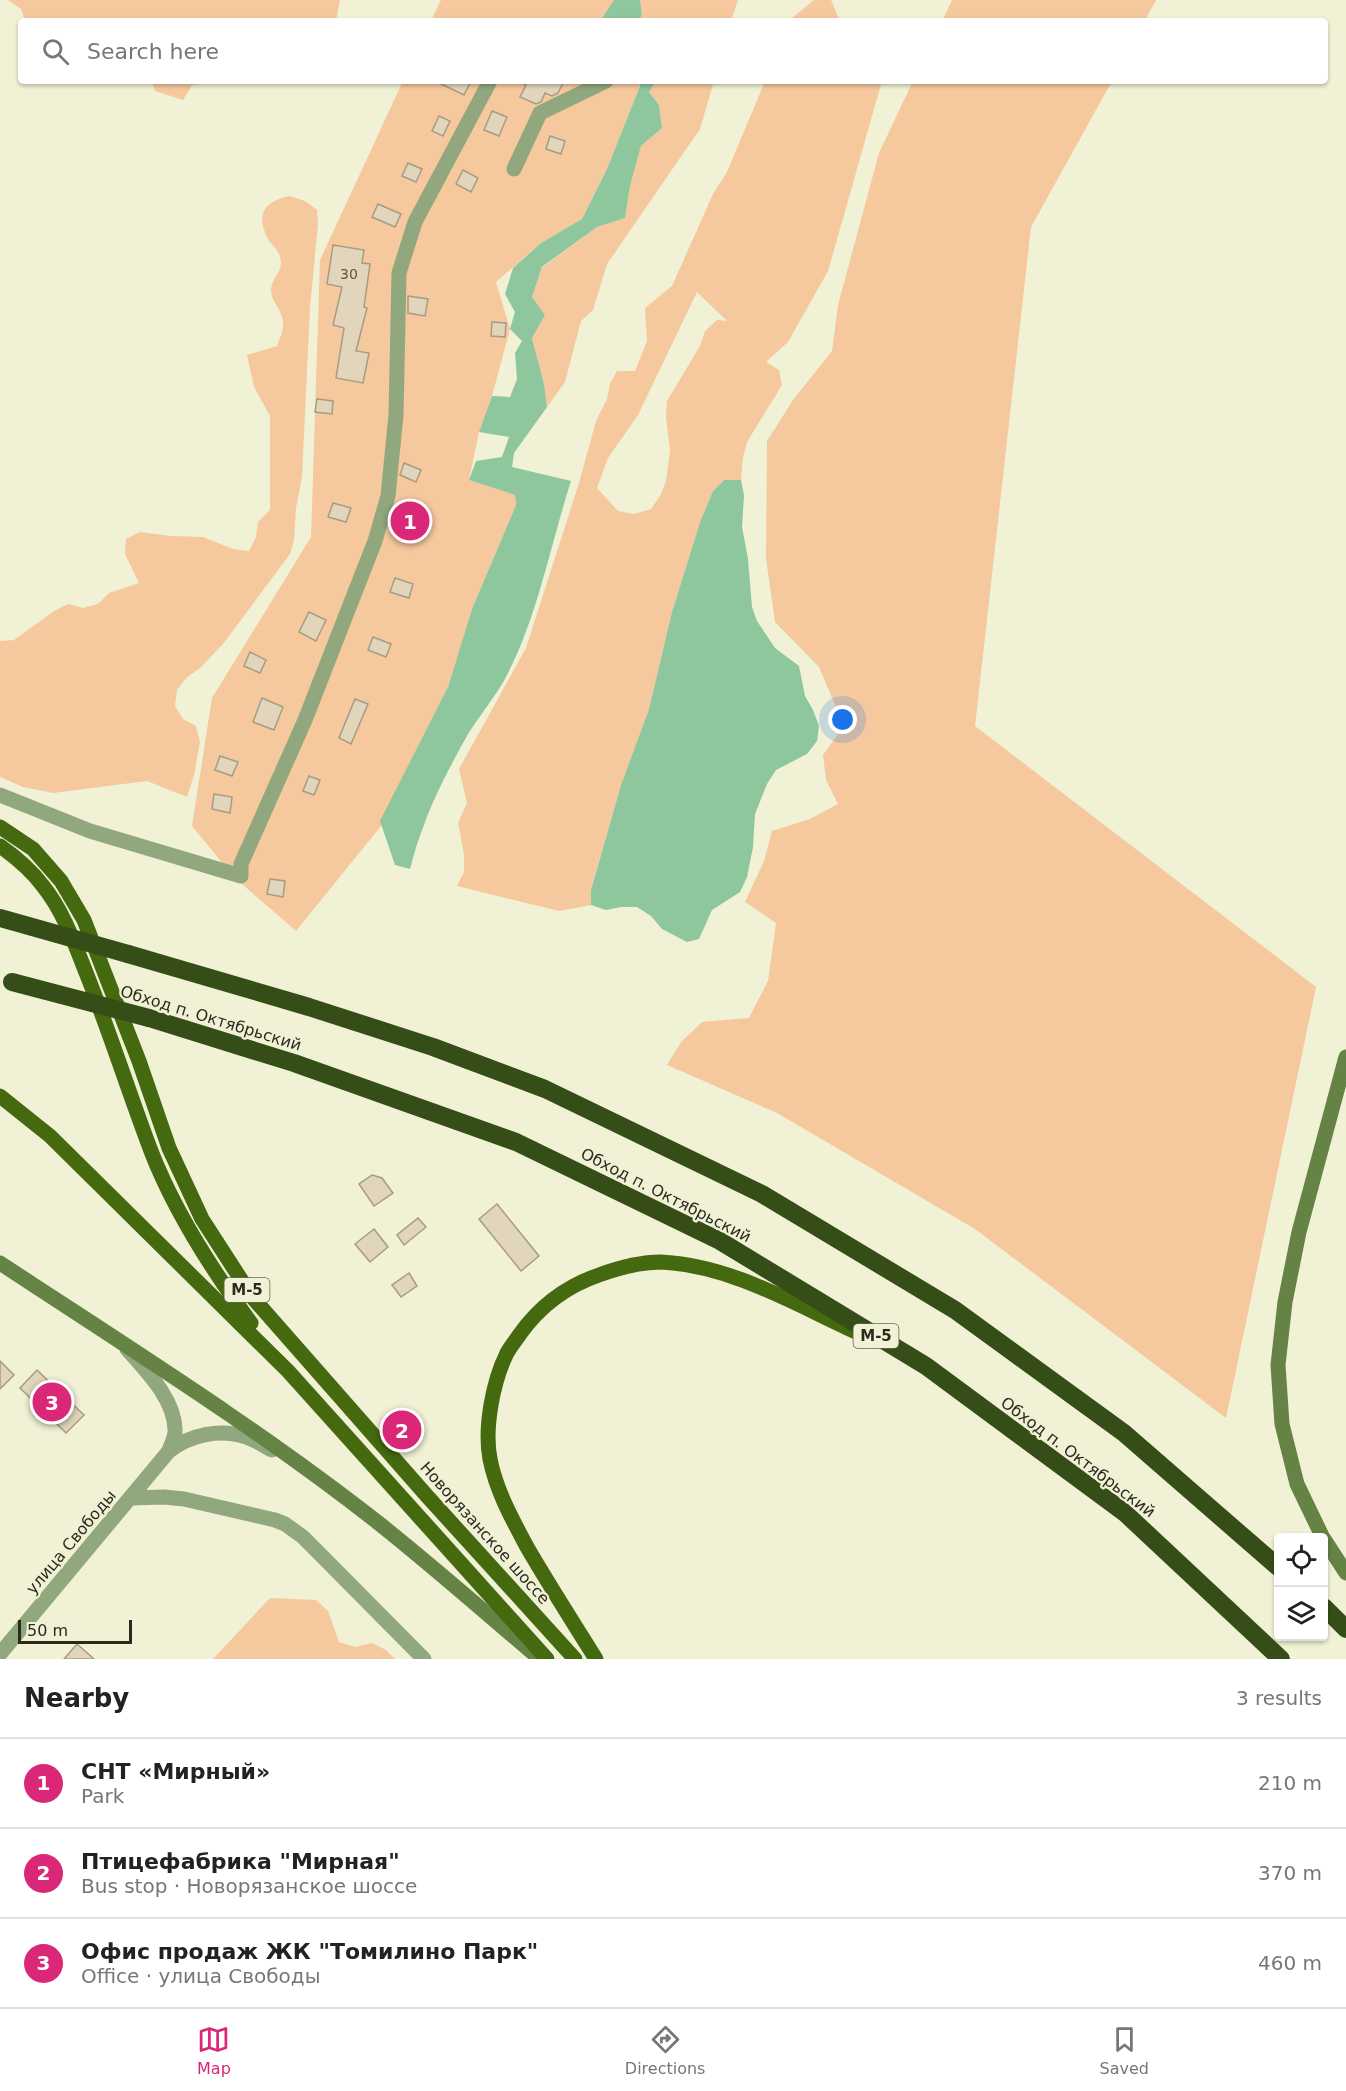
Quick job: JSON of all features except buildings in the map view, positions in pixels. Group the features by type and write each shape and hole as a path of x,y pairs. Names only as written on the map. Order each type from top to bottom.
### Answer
{"highway":[{"path":"0,918 309,1007 433,1047 545,1089 762,1194 955,1310 1124,1433 1274,1564"},
{"name":"Обход п. Октябрьский","path":"6,980 150,1018 294,1063 413,1104 516,1142 720,1241 926,1366 1125,1513 1281,1659"},
{"path":"1328,1613 1346,1629"}],"main road":[{"name":"Новорязанское шоссе","path":"0,827 33,849 61,881 84,920 139,1061 169,1148 202,1219 254,1299 574,1659"},
{"path":"0,846 20,860 45,887 69,928 123,1067 152,1152 173,1198 214,1274 288,1371"},
{"path":"1321,1533 1297,1484 1282,1424 1278,1365 1285,1302 1299,1232 1346,1057"},
{"path":"0,1096 50,1136 288,1371 548,1659"},
{"path":"596,1659 517,1528 501,1494 490,1458 489,1421 494,1391 507,1352 528,1323 552,1299 584,1280 621,1267 660,1262 703,1267 750,1283 906,1354"},
{"path":"0,1263 206,1397 291,1459 382,1526 540,1659"},
{"path":"1328,1546 1346,1573"}],"street":[{"path":"0,795 90,831 241,876 241,864 309,709 375,541 388,496 396,415 399,273 406,246 415,222 488,84"},
{"path":"514,169 540,113 600,84"},
{"name":"улица Свободы","path":"121,1342 162,1393 172,1413 176,1431 169,1451"},
{"name":"улица Свободы","path":"0,1654 169,1451 181,1442 198,1436 215,1434 246,1437 291,1459"},
{"path":"131,1498 184,1499 285,1524 303,1537 424,1659"}],"shaded area":[{"path":"8,0 340,0 337,18 24,18 21,9"},
{"path":"441,0 614,0 602,18 432,18"},
{"path":"614,0 640,0 640,18 602,18"},
{"path":"640,0 738,0 732,18 640,18"},
{"path":"814,0 831,0 839,18 792,18"},
{"path":"952,0 1156,0 1147,18 943,18"},
{"path":"153,84 200,84 192,85 183,100 155,91"},
{"path":"402,84 641,84 607,169 582,219 541,243 496,282 510,329 492,396 479,432 469,480 515,495 516,505 472,609 448,687 381,826 296,931 234,877 192,826 212,698 311,537 320,260"},
{"path":"641,84 654,84 649,92 659,105 662,128 641,146 630,186 625,218 597,227 542,267 532,297 545,315 532,338 544,384 547,407 514,453 512,467 571,481 527,630 506,677 468,734 450,767 428,813 410,869 395,865 380,821 448,687 472,609 516,505 515,495 469,480 476,461 502,457 509,437 479,432 492,396 510,397 517,379 515,353 522,341 510,329 515,312 505,294 513,268 541,243 582,219 607,169"},
{"path":"654,84 713,84 700,129 607,264 593,310 581,321 565,382 547,407 544,384 532,338 545,315 532,297 542,268 597,227 625,218 630,186 641,146 662,128 659,105 649,92"},
{"path":"764,84 881,84 828,271 788,342 766,362 779,370 782,385 747,442 741,480 724,480 713,491 700,522 672,612 649,709 621,785 591,889 591,905 559,911 457,886 464,872 464,854 458,823 467,803 459,769 526,648 579,483 596,421 607,399 610,384 617,371 635,371 647,341 645,308 672,286 713,194 727,172","holes":["697,292 727,321 717,320 705,331 700,346 667,401 666,417 670,450 666,481 660,496 651,509 634,514 618,511 597,488 608,458 638,415"]},
{"path":"912,84 1110,84 1031,227 975,726 1316,987 1226,1418 975,1229 777,1113 667,1065 681,1042 702,1022 749,1018 768,981 776,923 745,902 764,861 772,831 810,819 838,804 826,780 823,755 844,726 819,667 775,622 766,558 767,441 793,400 832,351 838,305 879,153"},
{"path":"290,196 305,201 317,210 318,224 310,307 302,477 296,508 294,539 290,554 223,644 200,668 186,678 177,690 175,706 183,719 196,726 200,742 187,797 147,781 53,793 23,787 0,777 0,641 14,640 54,611 68,604 83,608 98,604 109,593 139,583 125,554 126,539 140,532 203,537 233,549 249,551 256,537 258,522 270,510 270,416 254,387 247,355 277,346 281,334 282,318 271,289 280,269 281,260 268,239 262,222 269,205"},
{"path":"724,480 741,480 744,495 742,527 748,559 752,607 757,621 775,648 799,666 805,696 819,726 817,741 807,754 776,770 767,784 755,814 753,847 747,877 740,892 712,910 699,939 687,942 662,929 651,916 637,907 606,910 591,905 591,890 621,785 649,709 672,612 700,522 713,491"},
{"path":"270,1598 316,1600 328,1611 339,1642 355,1647 372,1643 386,1650 395,1659 213,1659"}],"place":[{"name":"СНТ «Мирный»","path":"410,521"},
{"name":"Офис продаж ЖК \"Томилино Парк\"","path":"52,1402"},
{"name":"Птицефабрика \"Мирная\"","path":"402,1430"}]}
